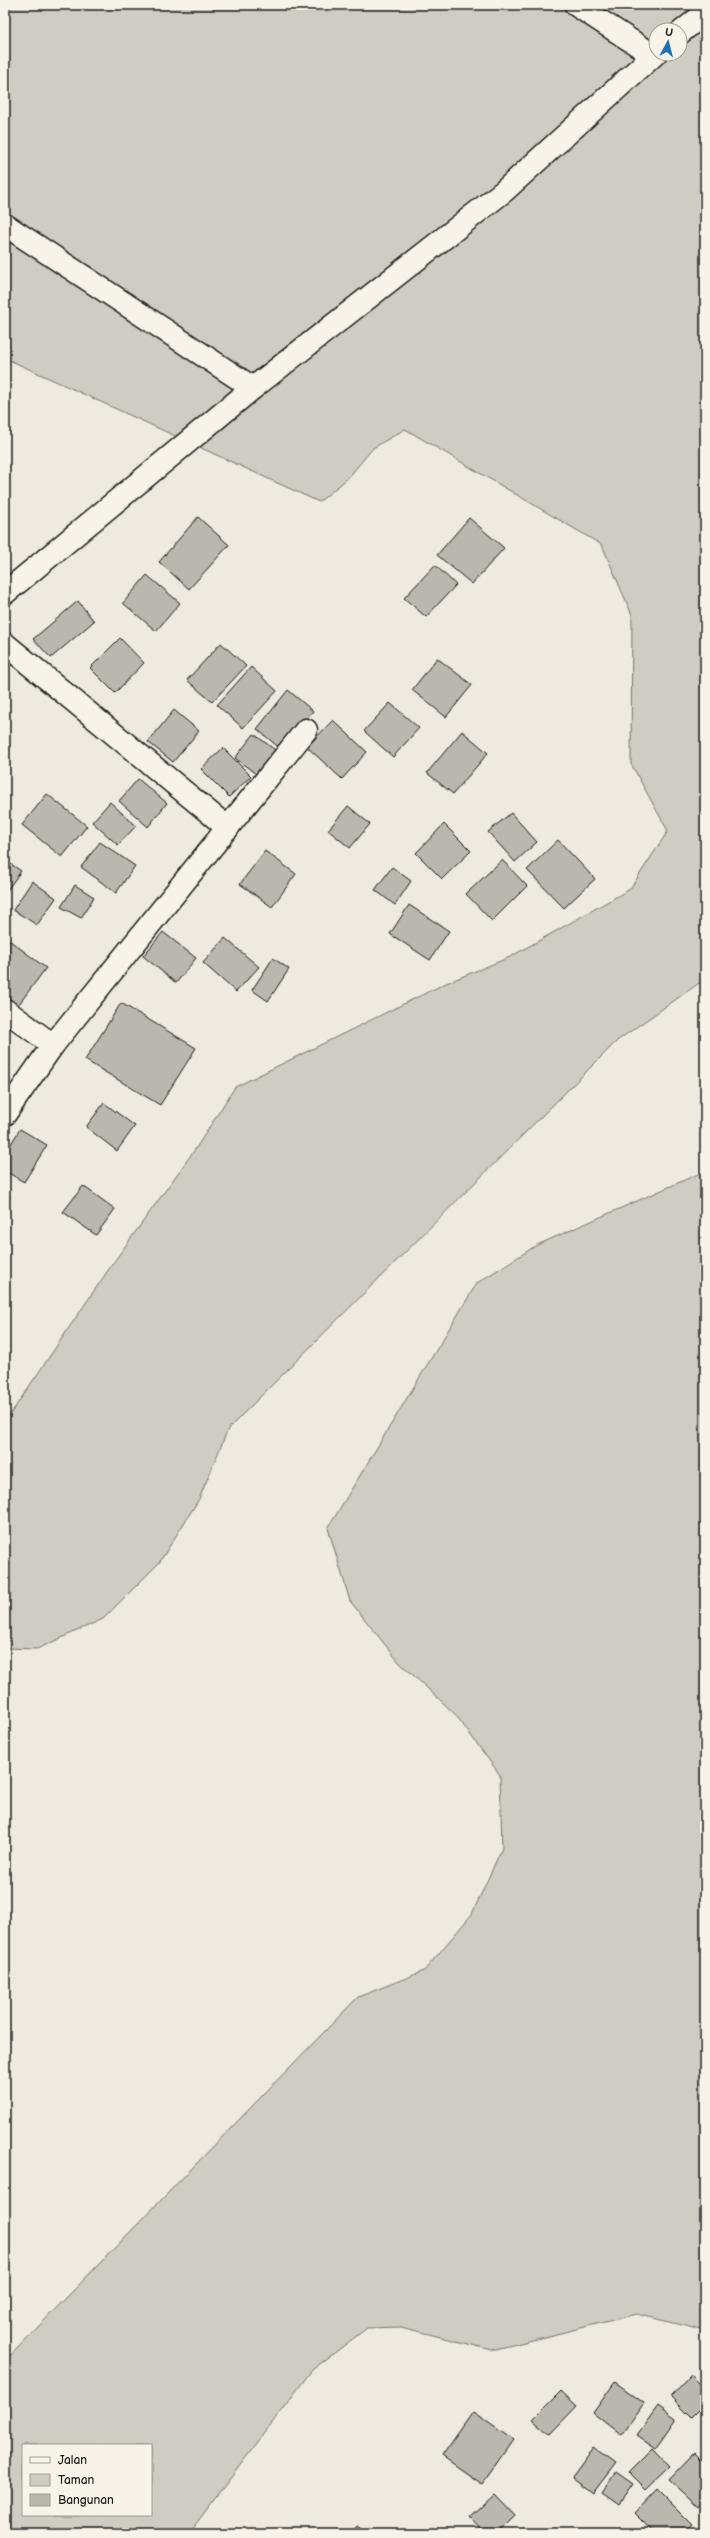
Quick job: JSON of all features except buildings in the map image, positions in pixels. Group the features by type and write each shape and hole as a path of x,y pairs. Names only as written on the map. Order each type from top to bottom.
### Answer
{"street":[{"path":"576,5 648,50"},
{"path":"688,27 705,13"},
{"path":"5,593 253,388 504,191 648,59"},
{"path":"5,225 253,388"},
{"path":"5,644 228,828"},
{"path":"5,1114 53,1045 306,730"},
{"path":"5,1010 53,1045"}],"green space":[{"path":"5,5 705,5 705,979 618,1040 228,1429 199,1499 159,1563 103,1619 37,1649 5,1648 5,1422 113,1263 196,1148 235,1087 444,984 510,957 630,889 668,831 631,764 632,615 602,545 405,429 373,448 348,478 319,502 5,358"},
{"path":"705,1171 705,2331 637,2314 492,2350 401,2327 367,2328 312,2370 189,2533 5,2533 5,2361 358,1997 424,1971 472,1914 502,1848 500,1775 455,1714 399,1662 350,1601 328,1528 477,1283 537,1245"}]}
